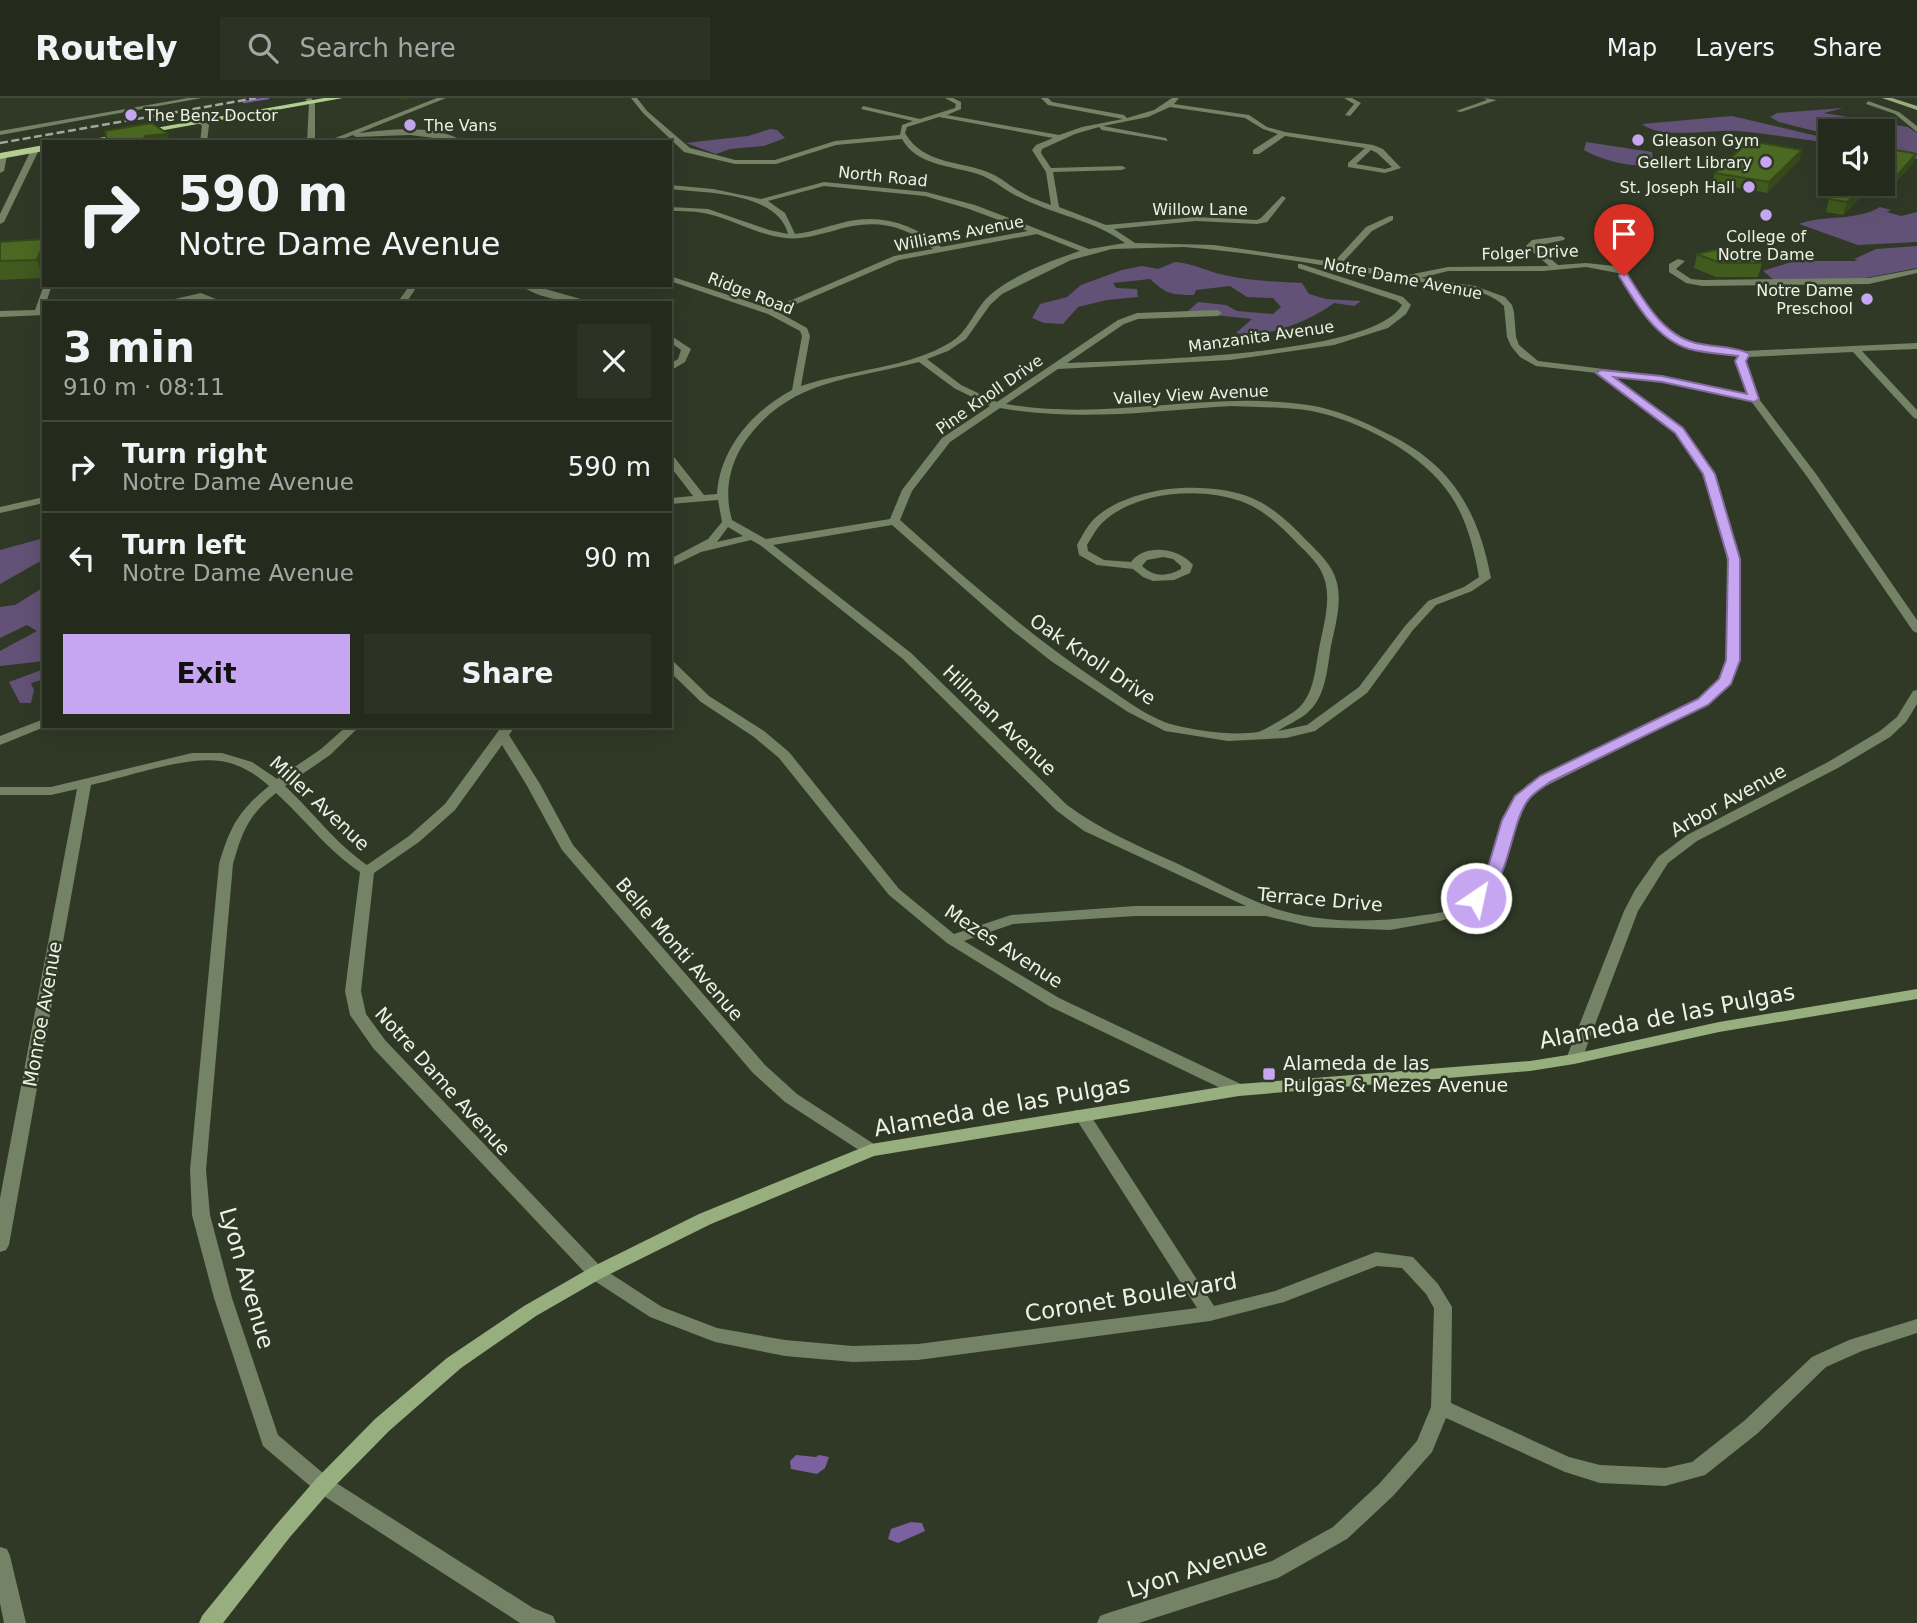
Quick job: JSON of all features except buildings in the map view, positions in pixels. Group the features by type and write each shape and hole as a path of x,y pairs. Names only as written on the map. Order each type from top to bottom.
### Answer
{"main road":[{"path":"98,140 107,135 312,100 339,98"},
{"path":"1885,98 1917,108"},
{"path":"2,155 40,149"},
{"name":"Alameda de las Pulgas","path":"210,1623 323,1485 382,1425 454,1363 530,1311 596,1273 705,1219 872,1150 1239,1090 1530,1066 1718,1027 1917,994"}],"street":[{"path":"128,98 141,108"},
{"path":"0,133 199,98"},
{"path":"333,140 443,98"},
{"path":"634,98 645,112 687,150 735,162 776,162 844,141 903,137"},
{"path":"948,98 960,106 954,111 904,126 903,137 909,149 923,157 989,176 1021,196 1107,227 1134,246"},
{"path":"1044,98 1050,104 1132,119"},
{"path":"1347,98 1358,103 1348,115"},
{"path":"1459,111 1494,100 1487,98"},
{"path":"311,140 312,100"},
{"path":"1055,207 1057,202 1050,184 1049,170 1036,150 1059,137 1094,126 1132,119 1173,101 1247,116 1265,128 1284,134 1370,147 1380,151 1397,168 1385,171 1351,165 1370,147"},
{"path":"1868,103 1897,113 1917,130"},
{"path":"863,108 917,120"},
{"path":"937,115 1059,137"},
{"path":"202,120 206,125 203,140"},
{"path":"1094,126 1166,140"},
{"path":"344,136 408,133 457,140"},
{"path":"1256,152 1284,134"},
{"path":"0,222 40,149"},
{"path":"0,171 2,155"},
{"path":"1049,170 1122,168"},
{"name":"North Road","path":"672,187 713,191 761,201 817,185 871,187 943,198 1088,251"},
{"path":"0,198 12,197"},
{"name":"Willow Lane","path":"1107,227 1196,219 1257,222 1264,220 1282,198"},
{"path":"761,201 780,212 790,227 792,237"},
{"path":"672,209 711,212 772,234 792,237 857,221 881,220 917,231 939,250"},
{"path":"1337,264 1369,229 1390,218"},
{"name":"Williams Avenue","path":"771,312 880,264 1037,232"},
{"path":"1557,268 1530,246 1535,242 1562,238"},
{"name":"Notre Dame Avenue","path":"727,522 721,498 726,472 738,443 771,405 796,389 823,380 921,359 965,338 983,309 1008,286 1088,251 1134,246 1186,245 1337,264 1500,298 1509,307 1514,348 1521,356 1554,367 1662,379 1754,399"},
{"name":"Manzanita Avenue","path":"1056,366 1230,357 1334,342 1385,326 1407,305 1400,299 1281,257"},
{"path":"1681,261 1672,266 1672,270 1684,279 1702,283 1870,281 1917,271"},
{"name":"Folger Drive","path":"1407,278 1448,269 1600,265 1621,271 1640,303 1671,337 1691,346 1745,354"},
{"name":"Ridge Road","path":"672,279 771,312 804,330 806,336 796,389"},
{"path":"185,287 216,301"},
{"path":"528,287 581,301"},
{"path":"172,301 201,296"},
{"path":"0,314 41,312"},
{"name":"Pine Knoll Drive","path":"894,521 907,490 946,440 1128,318 1218,313"},
{"path":"672,339 686,349 682,360 672,367"},
{"path":"1917,346 1745,354 1740,361 1754,399 1812,476 1917,629"},
{"path":"1855,349 1917,416"},
{"name":"Valley View Avenue","path":"921,359 962,389 996,405 1070,415 1135,413 1239,404 1311,408 1363,425 1419,452 1462,501 1481,547 1485,578 1432,603 1409,628 1363,690 1311,729 1286,734 1266,734"},
{"name":"Terrace Drive","path":"952,940 1011,920 1044,916 1135,911 1266,911 1314,922 1390,925 1435,918 1466,909 1486,887 1496,867 1510,820 1523,796 1533,787 1703,702 1726,681 1733,660 1734,559 1709,474 1679,431 1601,373"},
{"name":"Notre Dame Avenue","path":"800,375 823,380"},
{"path":"672,462 701,499"},
{"name":"Oak Knoll Drive","path":"894,521 1012,625 1055,658 1132,709 1169,728 1228,737 1266,734 1275,726 1299,715 1310,703 1317,688 1334,596 1329,574 1318,558 1283,524 1257,505 1227,495 1182,491 1135,501 1114,509 1091,528 1082,545 1083,553 1101,563 1136,566"},
{"path":"672,501 721,498"},
{"path":"0,510 42,500"},
{"path":"764,543 894,521"},
{"path":"672,563 712,541 727,522"},
{"name":"Hillman Avenue","path":"727,522 764,543 907,656 1062,808 1089,828 1266,911"},
{"path":"699,550 750,537"},
{"name":"Mezes Avenue","path":"672,667 705,699 759,734 784,755 894,892 952,940 1054,1002 1239,1090"},
{"name":"Arbor Avenue","path":"1574,1059 1631,911 1663,860 1692,838 1833,765 1885,734 1902,719 1917,694"},
{"path":"0,741 42,724"},
{"name":"Lyon Avenue","path":"352,728 330,747 276,785 238,827 226,864 198,1170 201,1216 270,1440 323,1485 524,1615 545,1623"},
{"path":"367,871 414,839 450,807 505,731"},
{"name":"Belle Monti Avenue","path":"505,731 567,847 692,994 760,1069 791,1098 872,1150"},
{"name":"Miller Avenue","path":"0,791 51,791 209,754 227,756 259,769 348,860 367,871"},
{"name":"Monroe Avenue","path":"0,1245 85,783"},
{"name":"Notre Dame Avenue","path":"367,871 353,991 358,1015 379,1044 596,1273"},
{"path":"1081,1114 1210,1314"},
{"name":"Coronet Boulevard","path":"596,1273 656,1312 715,1335 785,1348 853,1354 918,1352 1210,1314 1278,1297 1376,1259 1407,1262 1432,1289 1443,1307 1441,1407"},
{"path":"1441,1407 1565,1464 1600,1474 1665,1477 1698,1469 1751,1427 1819,1362 1856,1345 1917,1326"},
{"name":"Lyon Avenue","path":"1108,1623 1278,1569 1340,1533 1386,1490 1425,1446 1441,1407"},
{"path":"0,1556 15,1623"}],"shaded area":[{"path":"1843,108 1824,113 1860,119 1818,119 1818,132 1770,117 1777,113"},
{"path":"1732,116 1818,136 1818,141 1738,131 1661,132 1642,124"},
{"path":"1895,125 1908,127 1917,133 1917,159 1895,153"},
{"path":"770,129 777,130 785,138 764,146 730,149 716,154 686,143 748,136"},
{"path":"1586,142 1652,152 1653,161 1648,160 1646,164 1639,165 1623,164 1584,150"},
{"path":"1880,207 1901,216 1917,212 1917,242 1858,245 1799,224 1860,215"},
{"path":"1917,246 1917,268 1860,279 1774,280 1763,271 1794,261 1855,261 1858,260 1854,259 1876,249"},
{"path":"1175,262 1238,278 1302,283 1309,294 1326,299 1361,301 1354,306 1334,303 1313,316 1274,331 1260,334 1236,333 1252,319 1187,312 1198,302 1226,305 1237,311 1273,314 1281,307 1273,298 1247,297 1230,286 1196,290 1194,295 1175,294 1165,291 1150,279 1113,283 1116,288 1137,289 1138,297 1107,300 1078,307 1063,324 1044,323 1032,318 1040,304 1067,297 1081,285 1122,270 1142,266 1158,269"},
{"path":"42,539 42,560 0,584 0,550"},
{"path":"42,588 42,661 0,666 0,651 37,631 27,625 0,638 0,607 15,605"},
{"path":"42,670 42,680 31,683 34,690 31,703 20,703 9,682"},
{"path":"796,1455 829,1457 825,1468 817,1474 791,1469 790,1461"},
{"path":"911,1522 922,1523 925,1531 898,1543 888,1539 891,1529"}],"waterway":[{"path":"244,102 268,98"}],"railway":[{"path":"0,143 256,98"}],"place":[{"name":"The Benz Doctor","path":"131,115"},
{"name":"The Vans","path":"410,125"},
{"name":"Gleason Gym","path":"1638,140"},
{"name":"Gellert Library","path":"1766,162"},
{"name":"St. Joseph Hall","path":"1749,187"},
{"name":"College of Notre Dame","path":"1766,215"},
{"name":"Notre Dame Preschool","path":"1867,299"},
{"name":"Alameda de las Pulgas & Mezes Avenue","path":"1269,1074"}],"route":[{"path":"1476,898 1486,887 1496,867 1510,820 1523,796 1545,779 1703,702 1726,681 1733,660 1734,559 1709,474 1679,431 1601,373 1662,379 1754,399 1740,361 1745,354 1691,346 1671,337 1640,303 1624,276"}]}
